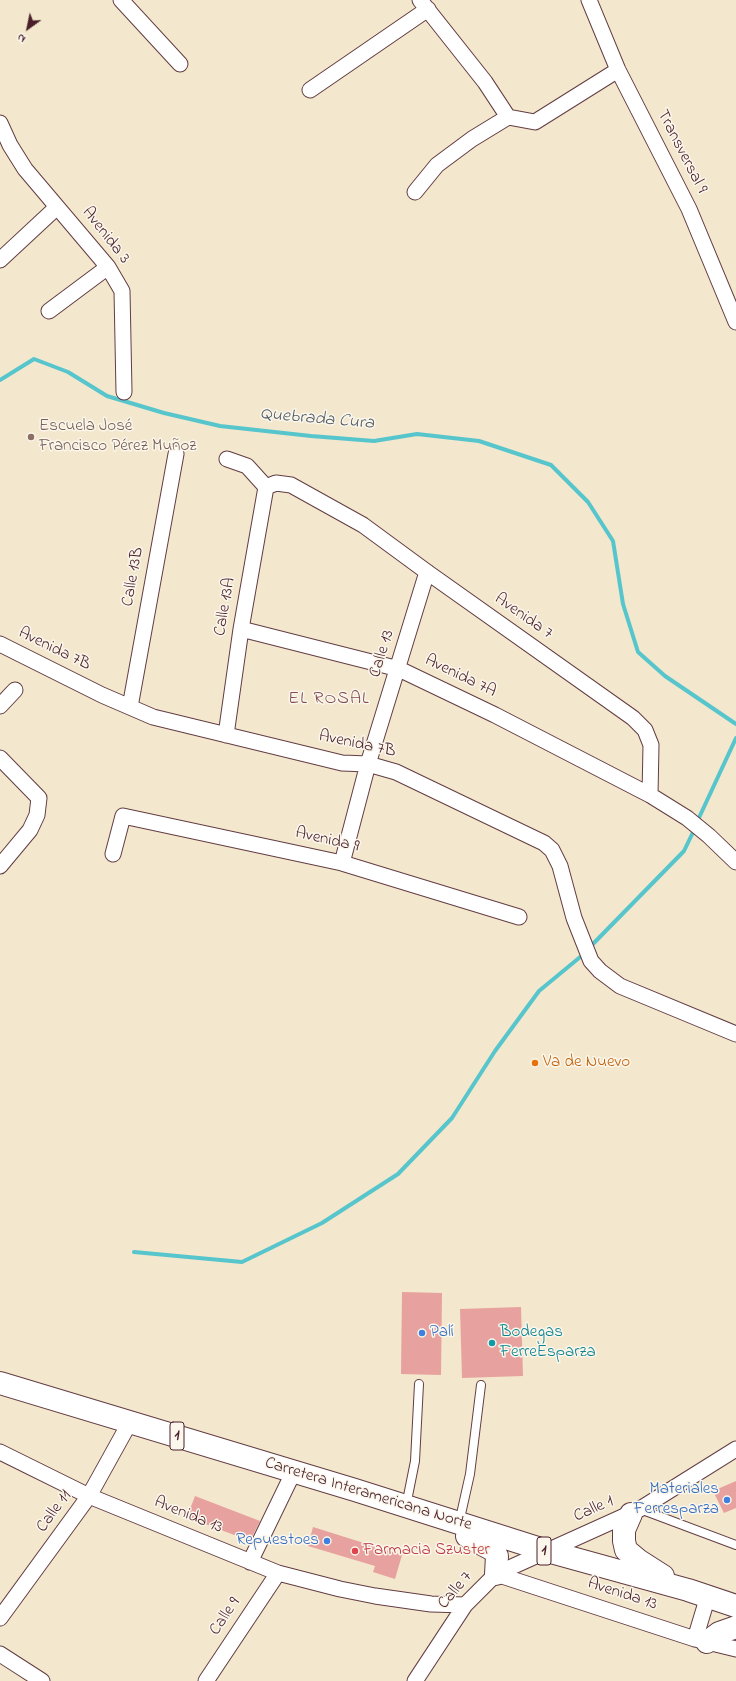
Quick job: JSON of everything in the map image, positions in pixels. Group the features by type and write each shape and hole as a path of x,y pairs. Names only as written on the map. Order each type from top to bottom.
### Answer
{"highway":[{"name":"Carretera Interamericana Norte","path":"0,1382 294,1471 547,1552 698,1593 736,1606"},
{"path":"370,1495 482,1543 493,1550 497,1556 496,1574"},
{"path":"636,1512 624,1530 626,1550 638,1560 698,1593"},
{"path":"701,1641 736,1627"}],"street":[{"path":"121,0 180,64"},
{"name":"Transversal 9","path":"588,0 618,70 689,209 736,322"},
{"path":"310,90 424,4 485,82 508,117"},
{"path":"415,192 437,165 472,139 508,117 535,122 618,70"},
{"name":"Avenida 3","path":"0,123 10,145 25,169 108,267 122,291 124,392"},
{"path":"0,260 58,207"},
{"path":"49,311 108,267"},
{"name":"Calle 13B","path":"130,707 176,454"},
{"path":"227,460 247,466 266,487"},
{"name":"Avenida 7","path":"266,487 276,483 291,485 363,525 633,718 646,730 651,746 650,795"},
{"name":"Calle 13A","path":"226,735 241,629 266,487"},
{"name":"Calle 13","path":"342,863 368,764 399,669 427,572"},
{"name":"Avenida 7A","path":"241,629 399,669 496,715 650,795"},
{"name":"Avenida 7B","path":"0,644 152,717 342,763 368,764 396,772 544,843 552,850 560,866 574,918 581,932 591,961 600,971 620,986 736,1034"},
{"path":"0,706 15,690"},
{"path":"0,758 39,798 37,815 30,830 0,866"},
{"path":"650,795 687,818 709,836 736,862"},
{"name":"Avenida 9","path":"113,854 123,816 342,863 519,917"},
{"name":"Calle 11","path":"0,1618 90,1496 130,1422"},
{"name":"Calle 1","path":"547,1552 636,1512 736,1449"},
{"name":"Avenida 13","path":"0,1452 90,1496 278,1573 340,1589 375,1596 431,1604 465,1605"},
{"path":"250,1562 294,1471"},
{"name":"Calle 7","path":"415,1681 465,1605 496,1574 547,1552"},
{"name":"Calle 9","path":"206,1681 278,1573"},
{"name":"Avenida 13","path":"496,1574 701,1641 736,1650"},
{"path":"698,1593 701,1641"},
{"path":"0,1654 42,1681"}],"lane":[{"path":"406,1506 415,1461 419,1384"},
{"path":"459,1523 470,1474 481,1385"},
{"path":"636,1512 736,1545"}],"building":[{"name":"Palí","path":"402,1292 442,1293 441,1375 401,1374"},
{"name":"Bodegas FerreEsparza","path":"521,1307 523,1376 462,1378 460,1309"},
{"name":"Materiales Ferresparza","path":"736,1481 736,1508 724,1513 713,1491"},
{"path":"195,1496 260,1521 250,1541 187,1517"},
{"path":"313,1527 402,1555 395,1579 373,1572 375,1566 308,1546"}],"waterway":[{"name":"Quebrada Cura","path":"0,380 34,359 68,372 107,396 164,413 220,426 374,441 417,434 479,441 551,465 588,502 613,541 623,604 638,652 665,676 736,724"},
{"path":"697,822 736,738"},
{"path":"589,948 684,851 695,828"},
{"path":"134,1252 242,1262 322,1223 398,1174 452,1118 495,1051 539,991 585,953"}],"place":[{"name":"Escuela José Francisco Pérez Muñoz","path":"31,437"},
{"name":"Va de Nuevo","path":"535,1063"},
{"name":"Palí","path":"422,1333"},
{"name":"Bodegas FerreEsparza","path":"492,1343"},
{"name":"Materiales Ferresparza","path":"727,1500"},
{"name":"Repuestoes","path":"327,1541"},
{"name":"Farmacia Szuster","path":"355,1551"}],"district":[{"name":"EL ROSAL","path":"329,700"}]}
